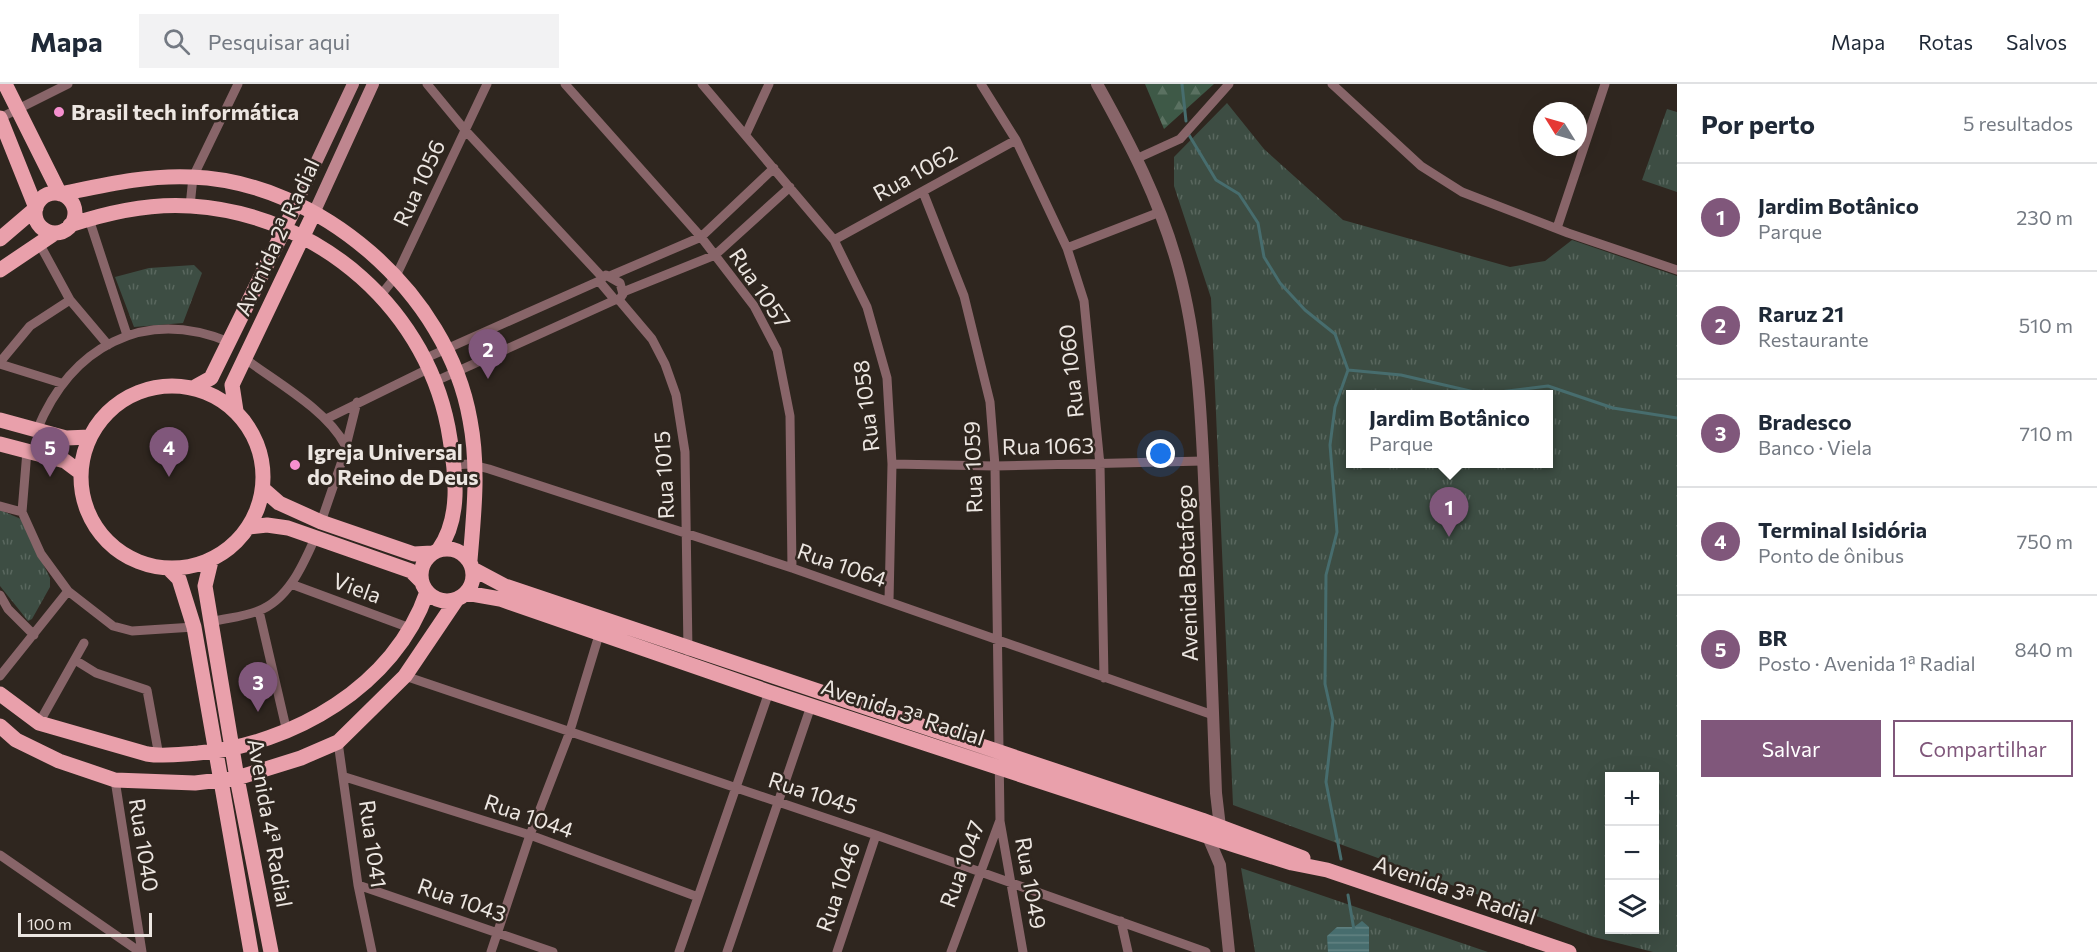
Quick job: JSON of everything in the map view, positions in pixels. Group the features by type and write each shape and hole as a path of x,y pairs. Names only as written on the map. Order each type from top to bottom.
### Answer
{"main road":[{"path":"5,84 60,194 74,207 70,225"},
{"name":"Avenida 2ª Radial","path":"193,388 211,378 353,84"},
{"name":"Avenida 2ª Radial","path":"236,411 232,385 374,84"},
{"path":"0,118 35,209 36,218 40,226 55,232"},
{"path":"0,239 48,195 142,177 193,177 252,187 297,203 354,240 396,276 430,322 456,373 470,419 476,465 471,565 473,578 404,678 338,742 301,758 219,782 115,780 59,761 1,730 20,709"},
{"path":"0,270 55,232 70,225 141,207 190,206 245,215 285,228 338,258 381,295 408,328 430,369 448,424 454,465 451,523 448,535 422,565 424,586 410,628 383,664 327,710 288,732 233,748 159,756 39,723 2,699"},
{"path":"162,386 193,388 217,396 236,411 252,431 261,455 263,489 249,527 232,546 211,561 169,569 145,565 118,552 97,530 84,503 81,473 90,437 108,412 133,394 162,386"},
{"path":"0,420 66,438 90,437"},
{"path":"0,444 65,461 81,473"},
{"path":"263,489 279,503 321,522 414,554 455,549 471,565"},
{"path":"249,527 267,525 288,528 411,571 440,600 462,596"},
{"name":"Avenida 4ª Radial","path":"211,561 205,586 237,778 271,952"},
{"name":"Avenida 3ª Radial","path":"471,565 505,586 915,726 998,751 1202,820 1295,853 1327,870"},
{"name":"Avenida 4ª Radial","path":"169,569 179,579 194,627 219,782 251,952"},
{"name":"Avenida 3ª Radial","path":"462,596 500,599 688,665 1208,837 1292,863 1327,870 1569,952"},
{"path":"383,664 404,678"},
{"path":"748,668 767,681 769,692"},
{"path":"812,706 820,700 901,726 915,726"}],"street":[{"path":"0,118 68,84"},
{"path":"190,206 193,177 238,84"},
{"path":"427,84 465,130 604,278 619,297"},
{"name":"Rua 1056","path":"381,295 396,276 487,84"},
{"name":"Rua 1057","path":"566,84 701,237 754,306 777,350 790,416 792,568"},
{"name":"Rua 1058","path":"702,84 834,240 867,307 887,378 892,464 889,601"},
{"path":"746,134 768,84"},
{"name":"Rua 1060","path":"981,84 1016,140 1067,248 1084,301 1101,465 1104,678"},
{"name":"Avenida Botafogo","path":"1097,84 1138,159 1160,212 1178,267 1193,337 1202,421 1216,793 1220,827"},
{"path":"1138,159 1180,140 1229,84"},
{"path":"1332,84 1421,166 1462,192 1677,270"},
{"path":"1557,228 1605,84"},
{"name":"Rua 1062","path":"834,240 1016,140"},
{"path":"326,419 357,402 430,369 445,350 701,237 774,168"},
{"path":"430,369 456,373 715,255 790,187"},
{"name":"Rua 1059","path":"923,192 964,296 990,402 994,466 998,751"},
{"path":"1067,248 1160,212"},
{"path":"89,219 127,335"},
{"path":"39,243 70,300 108,345"},
{"path":"604,278 620,283 619,297"},
{"name":"Rua 1015","path":"619,297 652,339 665,364 676,395 685,453 688,665"},
{"path":"62,383 0,363 30,326 70,300"},
{"path":"37,430 46,408 62,383 108,345 127,335 145,330 182,328 229,342"},
{"path":"244,358 326,419 345,445"},
{"path":"321,522 357,402"},
{"path":"27,451 22,512 41,554 68,591 113,626 132,632 194,627"},
{"name":"Rua 1063","path":"892,464 1101,465 1203,461"},
{"name":"Rua 1064","path":"454,465 476,465 792,568 1213,715"},
{"path":"0,506 22,512"},
{"path":"211,622 259,611 291,584 315,538"},
{"name":"Viela","path":"291,584 410,628"},
{"path":"0,676 68,591"},
{"path":"0,595 8,609 34,635"},
{"path":"259,611 288,732"},
{"path":"491,952 530,835 569,734 599,634"},
{"path":"39,723 84,643"},
{"path":"75,660 96,673 147,690 159,756"},
{"name":"Rua 1045","path":"404,678 876,835 1206,952"},
{"path":"679,952 769,692"},
{"path":"727,952 812,706"},
{"name":"Rua 1041","path":"338,742 345,777 358,885 372,952"},
{"name":"Rua 1047","path":"951,952 1000,820 998,751"},
{"name":"Rua 1044","path":"345,777 530,835 698,897"},
{"name":"Rua 1040","path":"115,780 141,952"},
{"name":"Avenida Botafogo","path":"1202,820 1216,793"},
{"name":"Rua 1049","path":"1000,820 1023,952"},
{"name":"Rua 1046","path":"837,952 876,835"},
{"path":"1208,837 1220,865 1229,952"},
{"path":"1220,865 1226,854 1237,846"},
{"path":"0,855 141,952"},
{"name":"Rua 1043","path":"358,885 554,952"},
{"path":"1121,921 1128,952"}],"green space":[{"path":"1145,84 1214,84 1164,129"},
{"path":"1227,103 1264,149 1343,220 1510,267 1545,261 1572,240 1677,276 1677,952 1653,952 1594,937 1233,805 1211,298 1174,186 1174,157"},
{"path":"1667,109 1677,112 1677,192 1642,180"},
{"path":"194,265 202,273 183,323 134,327 115,277 149,268"},
{"path":"0,510 21,519 50,578 50,587 32,619 28,621 0,586"},
{"path":"1241,868 1488,952 1255,952"}],"water":[{"path":"1362,921 1369,927 1369,952 1328,952 1327,936 1337,927 1354,927"}],"waterway":[{"path":"1182,84 1186,121"},
{"path":"1189,135 1216,180 1239,194 1258,223 1264,257 1280,283 1305,310 1335,334 1348,370 1335,407 1330,445 1337,532 1326,575 1325,684 1333,720 1326,782 1341,859"},
{"path":"1348,370 1401,375 1466,390"},
{"path":"1516,390 1548,386 1613,408 1677,418"},
{"path":"1348,895 1354,930"}],"place":[{"name":"Brasil tech informática","path":"59,112"},
{"name":"Raruz 21","path":"488,379"},
{"name":"Igreja Universal do Reino de Deus","path":"295,465"},
{"name":"BR","path":"50,477"},
{"name":"Terminal Isidória","path":"169,477"},
{"name":"Jardim Botânico","path":"1449,537"},
{"name":"Bradesco","path":"258,712"}]}
